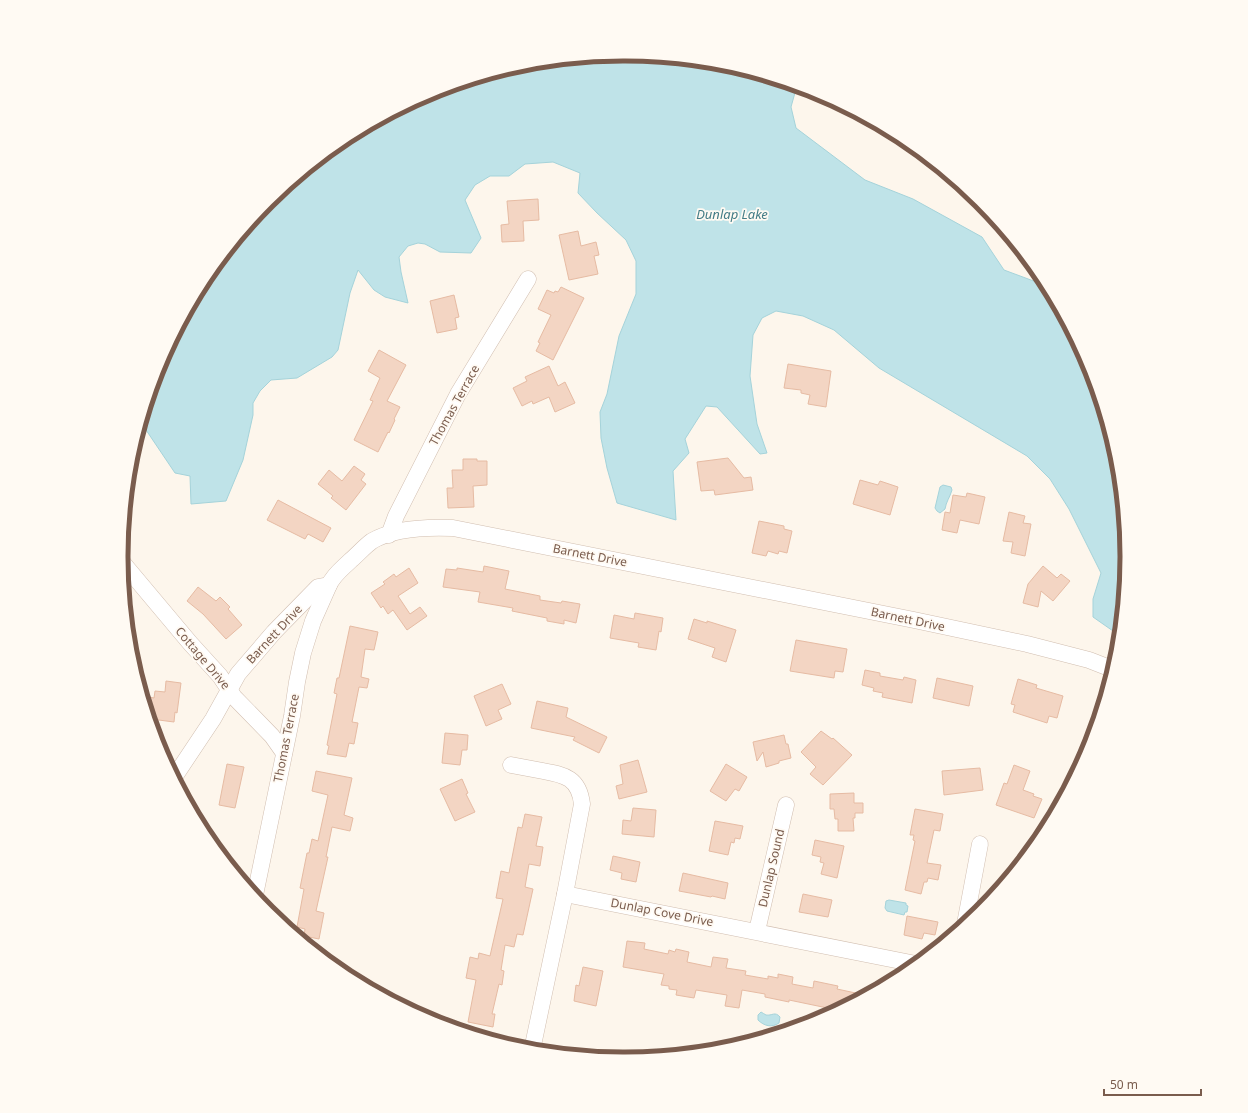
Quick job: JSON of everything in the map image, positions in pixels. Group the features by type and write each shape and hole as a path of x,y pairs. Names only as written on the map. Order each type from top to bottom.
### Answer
{"street":[{"name":"Thomas Terrace","path":"389,535 396,516 458,394 528,279"},
{"name":"Barnett Drive","path":"178,772 213,719 238,674 274,632 318,587 329,585 333,576 372,541 408,530 429,527 453,528 914,620 1027,644 1089,660 1107,667"},
{"name":"Cottage Drive","path":"129,570 220,676 234,697 272,736 284,753"},
{"name":"Thomas Terrace","path":"256,889 303,653 313,621 329,585"},
{"path":"511,765 560,774 570,779 576,785 581,794 582,804 565,894 533,1043"},
{"name":"Dunlap Sound","path":"757,931 786,805"},
{"path":"966,915 980,844"},
{"name":"Dunlap Cove Drive","path":"565,894 757,931 908,962"}],"water":[{"name":"Dunlap Lake","path":"624,61 689,65 752,78 795,92 791,107 796,128 865,180 913,199 982,237 1004,270 1037,282 1068,337 1082,367 1103,428 1115,492 1120,556 1113,631 1093,617 1093,599 1101,573 1069,509 1050,479 1027,456 879,368 834,330 803,316 776,311 762,318 753,335 750,376 757,424 767,453 760,454 717,407 706,406 685,439 689,453 673,471 676,520 617,503 607,468 601,438 600,412 607,394 619,336 636,294 636,261 626,240 578,193 580,173 553,162 525,164 509,176 490,176 475,185 465,200 481,238 471,253 440,252 425,244 418,243 408,246 399,257 408,303 385,297 374,290 358,270 350,293 338,350 332,357 297,378 271,380 260,391 253,403 253,415 243,460 226,501 191,504 190,476 175,473 145,428 166,367 180,337 212,281 251,230 297,184 322,163 376,127 405,112 465,87 496,78 559,65 592,62"},
{"path":"943,485 951,487 952,490 945,509 940,513 935,508 940,487"},
{"path":"889,900 906,903 908,906 907,912 905,912 904,915 887,911 885,908 886,901"},
{"path":"761,1012 766,1015 778,1015 780,1017 779,1023 771,1026 763,1024 758,1020 758,1015"}],"building":[{"path":"538,199 539,220 523,221 524,241 502,242 501,225 509,224 507,201"},
{"path":"578,231 581,246 596,242 599,255 594,256 598,274 569,280 559,235"},
{"path":"561,287 584,298 553,360 536,351 540,343 538,342 551,315 538,309 547,290 554,293 555,291 558,292"},
{"path":"454,295 459,317 455,318 457,329 437,333 430,301"},
{"path":"379,350 406,365 387,401 400,407 389,433 388,432 378,452 354,440 373,401 370,400 380,378 368,371"},
{"path":"788,364 831,371 826,407 808,404 810,395 801,393 801,390 784,388"},
{"path":"549,366 558,386 565,382 575,403 555,412 549,397 533,404 532,401 522,406 513,388 527,381 525,377"},
{"path":"728,458 744,478 751,477 753,490 715,495 714,490 701,491 697,462"},
{"path":"463,459 487,461 487,485 473,486 474,507 448,508 447,488 453,488 452,470 463,470"},
{"path":"354,466 365,474 361,480 366,484 346,510 331,498 333,496 318,484 329,470 342,481"},
{"path":"860,480 878,485 880,481 898,487 890,515 853,504"},
{"path":"967,493 985,497 979,524 960,520 957,533 942,530 945,512 950,513 953,495 966,497"},
{"path":"278,500 331,528 323,542 308,534 305,539 267,520"},
{"path":"1009,512 1025,516 1023,523 1031,524 1025,556 1011,553 1013,542 1003,541"},
{"path":"759,521 784,526 784,529 792,531 787,553 779,551 778,554 768,551 766,556 752,553"},
{"path":"484,566 509,571 505,589 540,596 540,600 580,604 576,623 564,620 564,624 547,621 547,618 512,611 513,608 478,602 480,592 443,587 446,569 457,570 457,568 483,572"},
{"path":"1043,566 1057,578 1061,574 1070,581 1053,601 1041,591 1038,607 1023,603 1028,584"},
{"path":"409,568 418,583 398,596 410,614 420,607 427,616 407,630 393,610 388,614 383,606 381,608 371,593 385,584 383,582 394,574 396,577"},
{"path":"198,587 216,601 220,597 230,607 228,609 242,625 226,639 203,614 187,601"},
{"path":"635,613 663,618 656,650 638,647 639,643 610,638 614,615 634,619"},
{"path":"694,619 707,623 707,621 736,630 726,662 712,657 715,648 688,639"},
{"path":"350,626 378,632 374,650 365,649 361,677 369,679 367,688 359,687 352,722 358,723 354,744 349,743 346,757 327,754 329,746 327,745 337,694 334,693 337,678 339,678"},
{"path":"796,640 847,649 843,672 835,671 834,678 790,671"},
{"path":"865,670 880,673 880,676 903,680 904,677 916,680 912,703 882,697 883,693 873,691 874,688 862,685"},
{"path":"937,678 973,686 969,706 933,698"},
{"path":"1018,679 1037,685 1036,688 1063,696 1057,718 1049,716 1047,723 1013,712 1015,705 1011,704"},
{"path":"166,681 181,683 177,713 175,712 174,722 156,720 149,697 154,698 155,691 165,692"},
{"path":"502,684 511,704 498,710 502,719 486,726 474,696"},
{"path":"537,701 568,708 566,717 607,737 599,753 573,740 575,737 531,728"},
{"path":"821,731 832,739 833,738 852,755 823,785 810,774 816,767 801,752"},
{"path":"445,733 468,735 467,750 462,750 460,765 442,763"},
{"path":"784,735 786,744 788,744 791,758 779,761 779,763 766,767 763,752 757,761 753,742"},
{"path":"638,760 647,792 619,799 616,786 623,784 620,765"},
{"path":"227,764 244,767 235,808 219,805"},
{"path":"726,764 747,777 739,791 735,789 726,801 710,791"},
{"path":"1014,765 1030,771 1023,790 1042,799 1034,818 996,805 1004,783 1007,784"},
{"path":"980,768 983,790 944,795 942,771"},
{"path":"316,771 352,778 344,815 353,818 350,831 332,827 326,857 328,857 316,911 324,913 319,939 306,936 304,935 305,929 297,927 304,889 300,888 307,853 309,853 312,839 318,841 328,795 312,791"},
{"path":"462,779 468,793 466,794 475,812 455,821 440,789"},
{"path":"854,793 854,803 863,803 863,813 855,813 855,818 853,818 854,831 838,831 838,819 835,819 834,809 830,809 830,794"},
{"path":"633,808 656,810 654,837 622,834 623,820 631,821"},
{"path":"915,809 943,814 940,831 934,830 927,863 941,865 938,880 928,878 927,882 924,882 921,894 905,890 915,841 913,840 914,835 910,835"},
{"path":"525,814 542,817 536,846 543,847 540,866 529,864 525,887 533,889 523,935 517,934 514,947 505,945 501,970 504,971 502,985 499,984 492,1014 495,1014 493,1027 468,1022 476,980 466,978 470,957 478,959 479,953 490,956 503,899 496,898 501,871 509,873 518,827 522,828"},
{"path":"715,821 743,826 740,839 735,838 734,843 731,842 728,855 709,851"},
{"path":"815,840 844,846 837,878 821,874 824,863 820,862 821,857 812,855"},
{"path":"613,856 640,862 636,882 621,879 622,873 610,870"},
{"path":"683,873 728,883 725,899 679,891"},
{"path":"803,894 832,900 828,917 799,912"},
{"path":"907,916 938,922 935,935 924,933 922,939 904,935"},
{"path":"627,941 645,943 644,949 668,954 669,950 675,952 676,949 689,952 687,962 711,967 713,957 728,959 726,968 746,971 745,975 768,979 768,976 778,978 778,974 793,977 792,984 813,988 814,981 838,986 837,989 858,993 827,1008 789,1000 789,1002 765,997 765,994 742,990 739,1008 725,1006 727,995 696,990 694,998 676,995 677,990 669,989 669,986 661,985 664,974 623,967"},
{"path":"583,967 603,971 596,1006 574,1001 576,985 579,986"}]}
